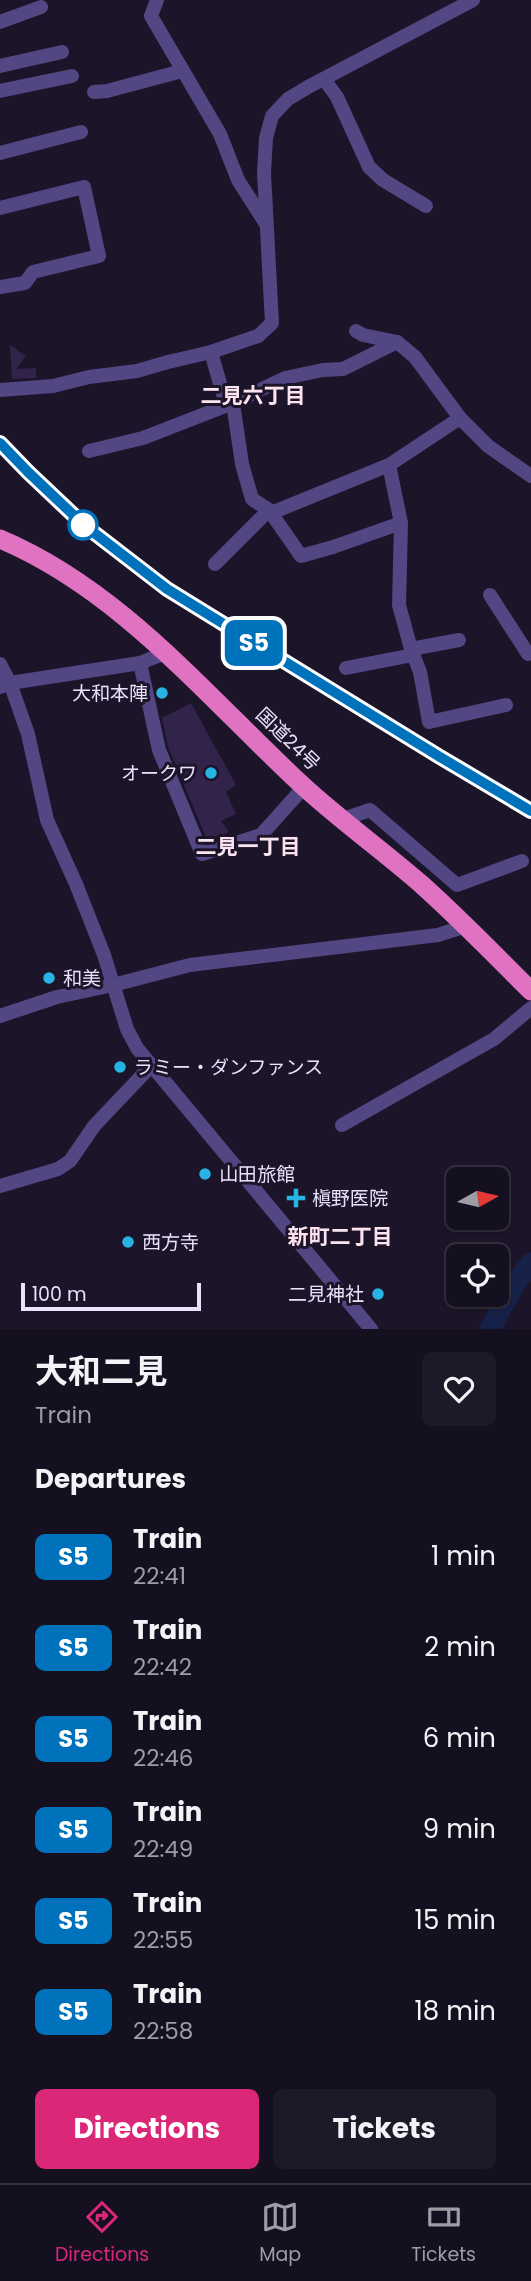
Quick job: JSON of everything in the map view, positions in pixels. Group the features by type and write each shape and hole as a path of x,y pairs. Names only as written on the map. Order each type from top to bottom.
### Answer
{"highway":[{"name":"国道24号","path":"0,539 27,550 118,610 304,787 420,883 531,991"}],"street":[{"path":"157,0 151,16 220,134 238,180 267,225"},
{"path":"0,390 53,386 89,377 137,371 211,352 258,336 272,323 264,173 266,138 272,116 288,99 473,0"},
{"path":"0,22 41,7"},
{"path":"0,66 62,52"},
{"path":"94,92 107,92 182,71"},
{"path":"0,91 72,76"},
{"path":"324,79 337,97 369,167 383,180 426,206"},
{"path":"0,153 81,132"},
{"path":"0,208 84,187 99,256 33,272 24,283 0,287"},
{"path":"356,331 397,342 415,357 460,418 488,446 531,476"},
{"path":"89,451 144,438 233,403 285,378 343,369 397,342"},
{"path":"211,352 223,394 233,403 242,464 252,499 270,512 301,556 401,523"},
{"path":"215,564 270,512 389,465 460,418"},
{"path":"389,465 401,523 399,605 420,672 429,722 506,705"},
{"path":"490,595 528,654 531,652"},
{"path":"346,667 459,640"},
{"path":"5,685 140,663 165,653"},
{"path":"140,663 159,750 202,854 261,835 304,787"},
{"path":"0,664 5,685 28,734 47,820 76,884 104,955 127,1029 137,1048 150,1067 228,1156 370,1329"},
{"path":"342,819 370,810 457,885 522,861"},
{"path":"0,1016 57,997 190,965 438,935 466,926"},
{"path":"342,1125 494,1039 531,1008"},
{"path":"0,1186 58,1169 70,1161 93,1126 150,1067"}],"building":[{"path":"10,345 26,356 16,369 36,368 36,378 12,379"},
{"path":"191,703 236,785 226,792 236,814 221,821 229,832 207,840 183,782 185,781 168,747 162,718"}],"waterway":[{"path":"490,1329 514,1285 531,1263"}],"railway":[{"path":"0,443 84,525 167,589 463,772 531,811"}],"train":[{"name":"S5","path":"0,443 84,525 167,589 463,772 531,811"}],"place":[{"name":"大和本陣","path":"162,693"},
{"name":"オークワ","path":"211,773"},
{"name":"和美","path":"49,978"},
{"name":"ラミー・ダンファンス","path":"120,1067"},
{"name":"山田旅館","path":"205,1174"},
{"name":"槇野医院","path":"296,1198"},
{"name":"西方寺","path":"128,1242"},
{"name":"二見神社","path":"378,1294"}],"district":[{"name":"二見六丁目","path":"253,395"},
{"name":"二見一丁目","path":"248,846"},
{"name":"新町二丁目","path":"340,1236"}]}
